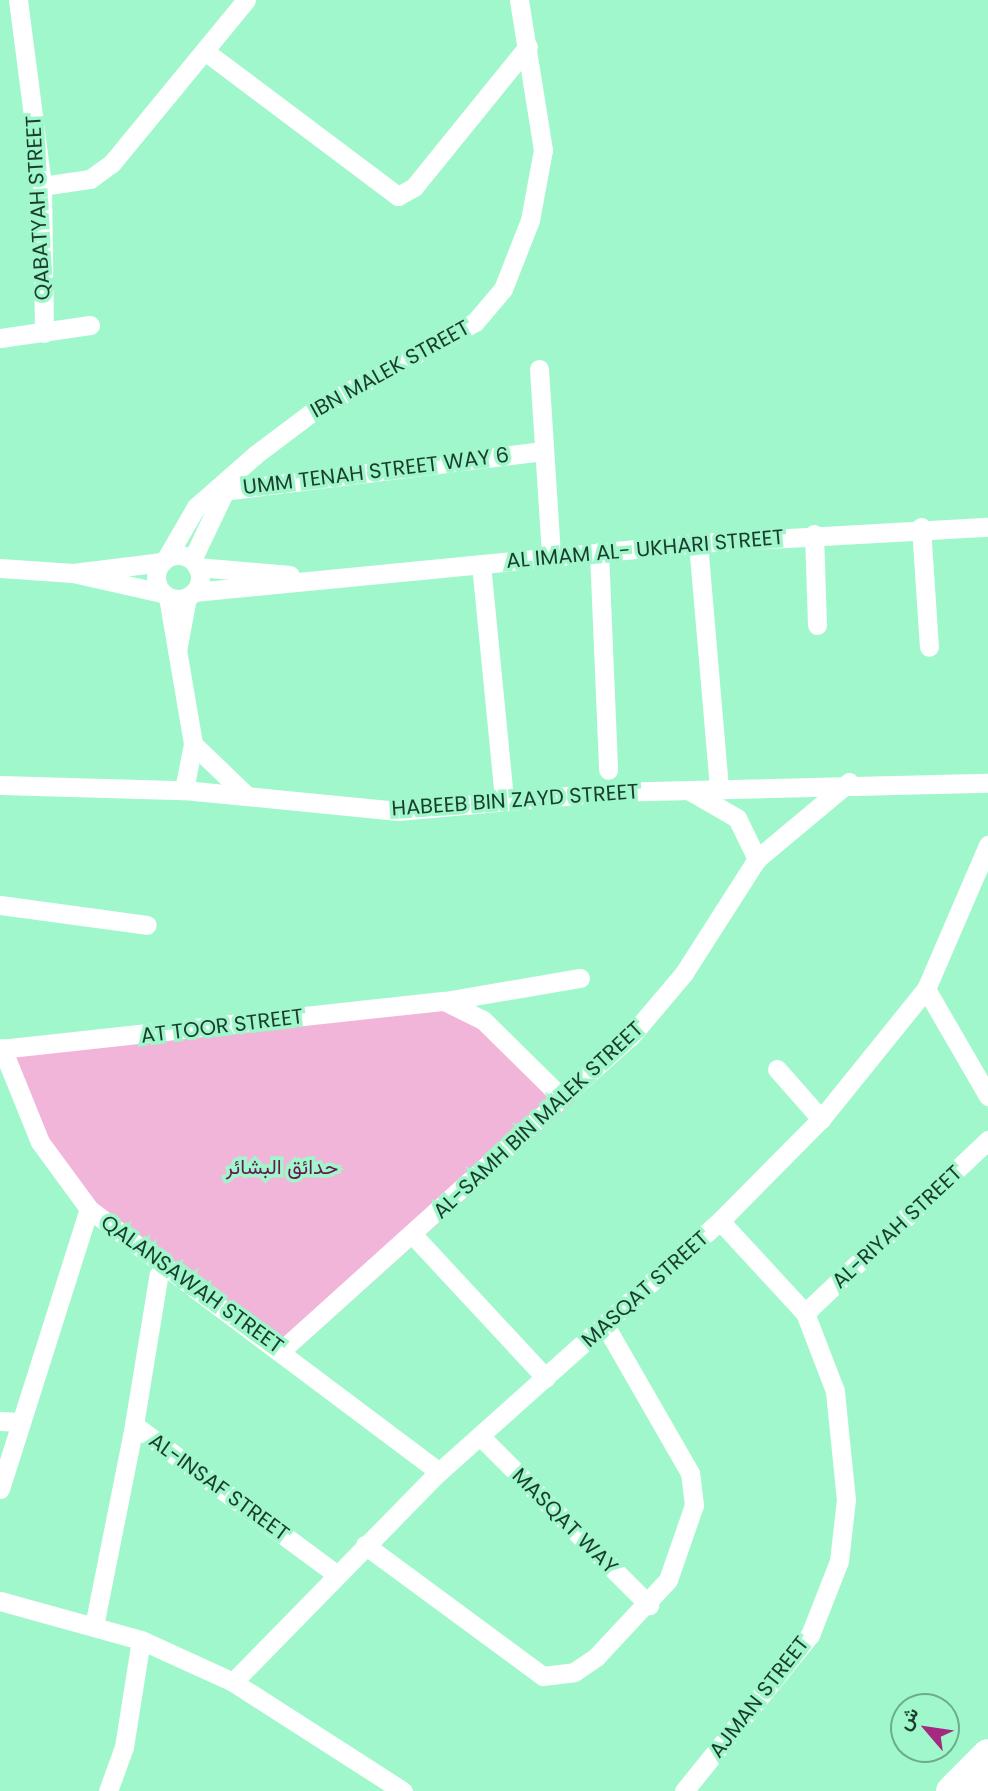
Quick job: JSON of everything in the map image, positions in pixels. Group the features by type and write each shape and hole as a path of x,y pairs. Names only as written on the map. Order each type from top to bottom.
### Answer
{"highway":[{"path":"951,1791 988,1754"}],"street":[{"name":"QABATYAH STREET","path":"18,0 42,186 44,333"},
{"path":"42,186 90,180 112,163 206,52 246,0"},
{"name":"IBN MALEK STREET","path":"164,560 178,532 236,472 316,409 445,342 497,298 518,259 538,192 543,150 519,0"},
{"path":"206,52 398,196 414,187 528,46"},
{"name":"QABATYAH STREET","path":"0,338 90,325"},
{"path":"539,369 551,557"},
{"name":"UMM TENAH STREET WAY 6","path":"217,491 543,451"},
{"name":"IBN MALEK STREET","path":"178,595 195,563 217,491"},
{"path":"921,527 929,647"},
{"name":"AL IMAM AL- UKHARI STREET","path":"302,577 814,534 921,527 988,527"},
{"path":"814,534 817,625"},
{"path":"698,543 719,788"},
{"path":"599,552 608,770"},
{"path":"164,560 156,578 178,595"},
{"path":"73,573 164,560 302,577"},
{"path":"481,564 504,799"},
{"path":"0,568 73,573 178,595 302,577"},
{"path":"178,595 176,652 193,744 184,790"},
{"path":"193,744 246,795"},
{"name":"HABEEB BIN ZAYD STREET","path":"0,785 184,790 398,811 504,799 687,789 849,782 988,783"},
{"name":"AL-SAMH BIN MALEK STREET","path":"282,1349 413,1235 653,1013 757,859 849,782"},
{"path":"687,789 737,818 757,859"},
{"name":"MASQAT STREET","path":"233,1682 335,1573 439,1472 606,1326 720,1221 821,1119 926,989 988,845"},
{"path":"0,908 146,925"},
{"name":"AT TOOR STREET","path":"1,1049 444,1001 580,978"},
{"path":"926,989 988,1096"},
{"path":"444,1001 483,1020 562,1098"},
{"name":"QALANSAWAH STREET","path":"1,1049 40,1143 89,1209 282,1349 439,1472"},
{"path":"777,1069 821,1119"},
{"name":"AL-RIYAH STREET","path":"805,1313 988,1140"},
{"path":"0,1489 89,1209"},
{"name":"AJMAN STREET","path":"684,1791 810,1636 839,1561 844,1437 835,1391 805,1313 720,1221"},
{"path":"413,1235 546,1378"},
{"name":"AL-INSAF STREET","path":"161,1261 134,1425 335,1573"},
{"path":"365,1545 543,1676 574,1672 596,1657 649,1605 688,1534 694,1504 690,1473 606,1326"},
{"path":"0,1421 21,1422"},
{"path":"94,1626 134,1425"},
{"name":"MASQAT WAY","path":"481,1437 649,1605"},
{"path":"0,1601 141,1640 233,1682 403,1791"},
{"path":"108,1791 124,1747 141,1640"}],"green space":[{"name":"حدائق البشائر","path":"448,1003 512,1040 575,1101 289,1357 94,1203 43,1135 0,1057"}]}
